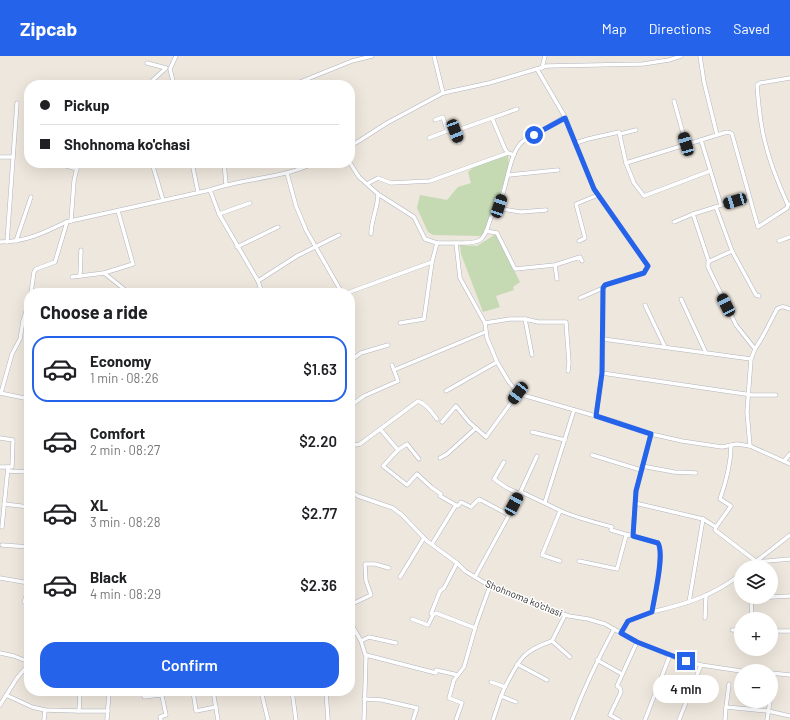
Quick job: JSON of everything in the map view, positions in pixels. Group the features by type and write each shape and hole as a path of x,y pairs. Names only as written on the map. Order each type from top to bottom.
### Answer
{"street":[{"path":"153,80 168,68 176,56"},
{"path":"305,80 352,61 372,56"},
{"path":"434,56 443,93"},
{"path":"545,56 540,69 565,118 594,189 648,266 644,273 605,285 603,288 580,298"},
{"path":"355,144 387,123 443,93 489,83 547,66 643,64 669,60 681,56"},
{"path":"700,56 704,82 717,135"},
{"path":"147,63 168,68"},
{"path":"168,68 172,80"},
{"path":"626,163 730,132 732,134 758,227 787,208 789,204 780,188 771,163 761,124 757,85 760,83 790,78"},
{"path":"674,101 686,144"},
{"path":"7,242 16,104"},
{"path":"429,138 447,131 455,131 517,109"},
{"path":"435,120 443,116 447,131"},
{"path":"492,118 505,149 508,153 514,155"},
{"path":"353,168 359,177 378,194 414,217 425,239 437,243 475,242 480,240 486,231 496,208 499,206 514,155 519,144 565,118"},
{"path":"576,143 619,132 620,134 636,130"},
{"path":"455,131 459,143"},
{"path":"620,134 626,163 634,183 644,196 710,171"},
{"path":"700,140 721,205"},
{"path":"367,184 378,178 391,183 430,181 508,153"},
{"path":"0,157 13,157"},
{"path":"72,221 74,182 77,169 74,168"},
{"path":"153,168 163,200"},
{"path":"193,168 198,192"},
{"path":"224,168 226,184"},
{"path":"0,242 27,239 46,233 67,222 210,190 226,184 287,173 300,168"},
{"path":"509,175 558,170"},
{"path":"287,173 296,206 306,230 339,288"},
{"path":"210,190 219,214 258,281 260,288"},
{"path":"371,234 371,226 378,205 378,194"},
{"path":"579,241 586,238 576,204 598,195"},
{"path":"16,241 31,197"},
{"path":"674,222 693,214 749,197"},
{"path":"219,214 250,203"},
{"path":"716,207 732,252 756,295 759,296"},
{"path":"496,208 521,212 546,210"},
{"path":"72,277 104,274 133,264 118,211"},
{"path":"693,214 709,262 708,267 736,326 755,349"},
{"path":"32,288 34,272 36,269 55,262 67,222"},
{"path":"238,247 278,228"},
{"path":"486,231 497,233 515,269 555,265 580,257 582,261"},
{"path":"258,281 315,246 339,235"},
{"path":"778,241 790,237"},
{"path":"400,323 424,319 432,262 437,243"},
{"path":"456,243 460,278 485,323 485,332 490,348 497,362 509,382 518,393 523,396 596,416 651,434 711,446 722,447 737,444 750,446 790,464"},
{"path":"80,276 81,250"},
{"path":"709,262 732,252"},
{"path":"355,290 432,262"},
{"path":"555,265 557,279"},
{"path":"104,274 122,288"},
{"path":"596,416 602,373 603,288"},
{"path":"681,299 706,353"},
{"path":"645,305 665,347"},
{"path":"750,446 747,412 751,359 778,308 783,306 790,309"},
{"path":"24,318 20,339 12,354 0,393 24,398"},
{"path":"485,323 510,319 525,319 538,322 566,322 569,363 568,371"},
{"path":"525,319 532,355"},
{"path":"394,370 485,332"},
{"path":"603,339 751,359"},
{"path":"355,357 361,353 388,345"},
{"path":"446,391 497,362"},
{"path":"355,402 364,396 398,381 392,365"},
{"path":"602,373 748,395 776,395"},
{"path":"442,422 456,406 469,422 486,436 518,393"},
{"path":"355,445 360,444 381,430 418,401 429,409 438,419"},
{"path":"545,502 574,410"},
{"path":"440,458 447,454 476,428"},
{"path":"381,430 398,450"},
{"path":"532,432 565,440"},
{"path":"633,536 636,491 651,434"},
{"path":"0,438 14,440 12,468 8,469 2,527"},
{"path":"419,459 407,444 398,450 383,466 407,485 417,474 441,494 440,496 456,505"},
{"path":"716,527 731,506 720,499 731,456 731,445"},
{"path":"784,461 790,454"},
{"path":"592,455 641,468 696,473"},
{"path":"475,577 509,515 537,456"},
{"path":"504,462 494,479 507,488 545,502 560,511 578,518 612,527 611,530 658,543 660,546 660,565 652,612"},
{"path":"0,467 24,471"},
{"name":"Shohnoma ko'chasi","path":"355,494 393,508 402,515 424,538 457,563 465,571 490,586 565,615 605,624 637,642 670,655 701,665 734,670"},
{"path":"432,544 456,505 458,506 461,502 471,507 479,498 509,515"},
{"path":"635,503 703,519 716,527 715,530 754,560"},
{"path":"4,504 24,506"},
{"path":"560,511 542,555 560,561"},
{"path":"689,602 703,519"},
{"path":"759,560 790,534"},
{"path":"579,561 618,569 626,536 628,535"},
{"path":"400,577 424,538"},
{"path":"2,545 24,547"},
{"path":"778,560 790,559"},
{"path":"433,616 431,614 440,591 444,588 457,563"},
{"path":"355,603 371,596 366,581 365,564 375,564 389,568"},
{"path":"0,578 24,583"},
{"path":"621,633 628,621 652,612 706,596 734,579"},
{"path":"456,720 462,703 448,698 454,680 464,668 475,628 490,586"},
{"path":"705,618 706,596"},
{"path":"778,597 790,596"},
{"path":"412,619 428,625 436,613 475,628"},
{"path":"493,720 505,687 523,655 552,641 565,615"},
{"path":"572,720 581,695 597,660 614,629"},
{"path":"355,631 361,641 366,655 364,720"},
{"path":"778,631 790,631"},
{"path":"361,641 369,637 396,643"},
{"path":"552,641 570,657"},
{"path":"619,720 610,715 621,692 620,688 617,686 637,642"},
{"path":"0,653 14,656 24,661"},
{"path":"366,655 436,673 436,670 458,675"},
{"path":"644,720 670,655"},
{"path":"597,660 622,674"},
{"path":"517,664 547,680"},
{"path":"679,720 701,665"},
{"path":"0,705 16,678 24,669"},
{"path":"778,674 790,675"},
{"path":"491,682 505,687"},
{"path":"725,720 729,684"},
{"path":"6,695 32,707 45,710 108,711"},
{"path":"79,711 80,696"},
{"path":"107,720 109,696"},
{"path":"161,720 160,717 166,716 162,696"},
{"path":"194,696 196,711 216,707"},
{"path":"214,696 218,720"},
{"path":"262,696 268,720"},
{"path":"293,696 296,720"},
{"path":"326,696 328,720"},
{"path":"501,696 516,702"},
{"path":"364,699 382,700 417,708 413,720"},
{"path":"726,707 768,711 790,716"},
{"path":"768,720 769,708"},
{"path":"44,720 45,710"}],"green space":[{"path":"508,155 509,168 484,233 480,236 433,235 428,232 417,208 420,195 447,200 458,187 471,183 468,172 476,166 486,161"},
{"path":"496,234 520,282 513,287 514,290 496,296 500,307 483,312 461,254 460,245 477,246"}],"route":[{"path":"534,135 565,118 594,189 643,261 648,266 644,273 605,285 603,288 602,373 596,416 651,434 636,491 633,536 658,543 661,550 660,565 652,612 628,621 621,633 637,642 686,661"}]}
